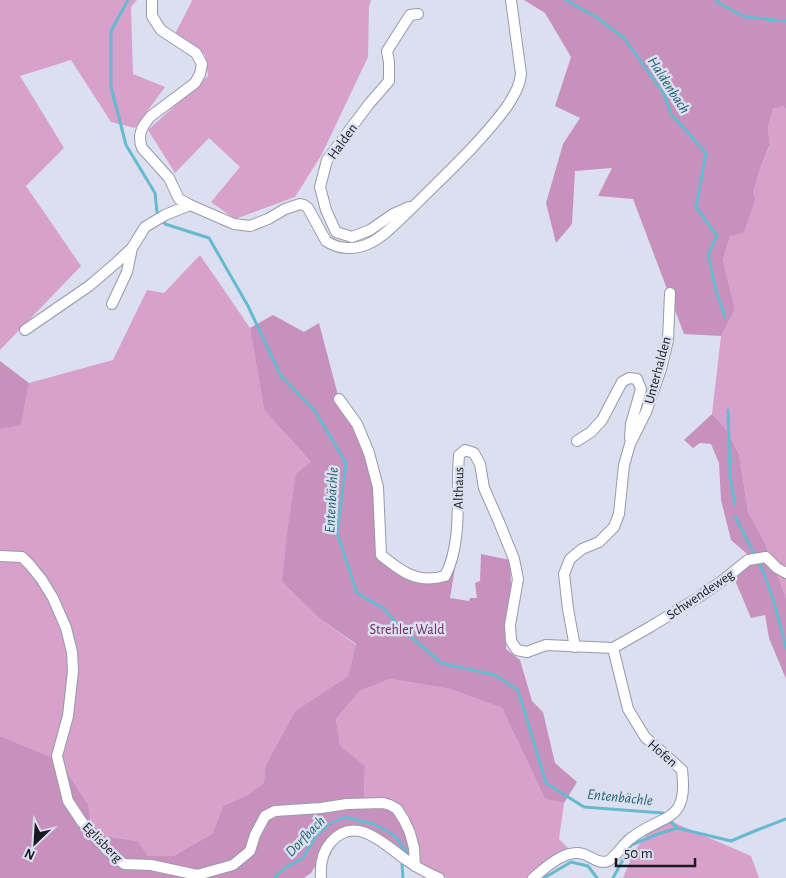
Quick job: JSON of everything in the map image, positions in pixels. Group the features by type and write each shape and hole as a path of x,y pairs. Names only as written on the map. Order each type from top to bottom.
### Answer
{"street":[{"name":"Halden","path":"152,0 152,16 160,30 196,53 202,64 200,74 195,83 151,116 145,122 140,133 142,148 169,178 179,199 234,224 250,226 268,219 285,209 300,204 304,205 308,208 326,241 338,247 347,248 368,245 377,240 415,205 483,136 499,117 517,90 521,74 511,0"},
{"name":"Halden","path":"415,205 393,214 370,230 352,238 336,232 326,210 320,187 327,160 368,104 389,82 387,51 410,15 418,14"},
{"path":"25,330 89,286 116,263 132,248 145,227 155,220 190,205"},
{"path":"112,304 127,272 132,248"},
{"name":"Unterhalden","path":"575,646 564,574 570,559 582,549 599,542 614,527 619,514 624,466 630,444 646,412 661,369 668,340 670,293"},
{"name":"Unterhalden","path":"577,441 591,432 602,420 622,382 629,378 637,379 641,389 631,424 630,444"},
{"name":"Althaus","path":"339,399 357,424 369,453 378,487 381,555 395,567 412,577 435,579 445,576 454,554 458,518 458,455 465,450 474,453 480,464 484,488 514,558 518,579 510,625 511,641 517,650 527,652 546,645 613,648"},
{"name":"Eglisberg","path":"0,556 22,557 30,565 53,598 66,628 72,652 73,671 68,716 57,756 68,801 82,822 107,850 124,864 151,865 197,875 234,865 250,851 265,816 275,811 347,804 383,803 397,808 410,834 414,848 407,860"},
{"name":"Schwendeweg","path":"613,648 699,597 748,560 766,557 786,573"},
{"name":"Hofen","path":"533,878 547,866 572,853 582,853 602,862 608,861 628,840 673,814 682,800 682,770 645,737 628,709 613,648"},
{"path":"321,878 323,854 327,846 335,837 347,831 358,830 382,841 420,870 439,878"}],"shaded area":[{"path":"0,0 137,0 131,7 133,74 165,87 135,128 111,122 71,60 20,76 64,148 26,186 81,266 0,350"},
{"path":"191,0 371,0 369,7 368,57 322,154 295,197 235,219 211,202 240,167 209,138 175,173 148,130 208,76 205,55 175,34"},
{"path":"783,106 786,109 786,598 764,541 748,512 739,454 726,429 712,414 721,336 735,310 723,260 730,236 753,193 760,169 770,146 768,128 773,107"},
{"path":"200,255 250,328 264,410 311,462 282,582 319,618 356,645 348,676 295,711 265,766 264,783 247,795 223,806 212,834 173,856 148,856 138,841 103,836 91,821 88,804 59,760 0,736 0,429 21,424 29,383 113,360 147,290 164,293"},
{"path":"390,679 450,689 502,708 545,799 564,803 559,839 568,848 529,878 447,878 415,866 364,800 365,766 340,747 336,719 360,691"},
{"path":"661,817 751,856 759,878 623,878 634,851"}],"green space":[{"path":"524,0 786,0 786,109 783,106 773,108 768,128 770,145 753,193 755,200 744,232 730,236 723,260 735,310 721,336 684,334 633,199 598,196 612,168 575,171 572,224 556,243 546,203 563,144 580,118 555,106 571,57 545,13"},
{"name":"Strehler Wald","path":"273,315 304,332 319,323 339,399 369,453 381,555 395,567 435,579 456,562 450,598 469,601 470,598 477,598 475,583 480,581 481,554 510,560 511,584 506,649 520,660 532,701 543,712 555,763 577,782 564,803 545,799 502,708 450,689 390,679 360,691 336,719 340,746 365,766 364,800 397,809 404,820 415,866 358,830 327,846 311,873 304,878 0,878 0,736 59,760 88,804 91,821 103,836 138,841 148,856 173,856 212,834 223,806 247,795 264,783 265,766 295,711 348,676 356,644 319,618 282,582 296,474 311,462 264,410 250,328"},
{"path":"0,361 29,383 21,425 0,429"},
{"path":"712,414 726,429 739,454 748,512 764,541 786,598 786,679 769,638 765,615 751,618 734,578 755,561 731,540 721,500 719,463 711,444 700,443 693,448 684,440"}],"waterway":[{"name":"Entenbächle","path":"128,0 111,31 111,87 126,145 155,193 157,212 165,224 209,238 248,306 281,376 315,411 346,463 337,533 357,593 383,608 401,628 441,663 495,675 518,690 546,783 584,807 663,813 677,828"},
{"name":"Haldenbach","path":"566,0 596,17 624,38 664,94 671,114 706,153 696,207 717,236 708,254 716,291 725,317"},
{"path":"716,0 745,17 786,21"},
{"name":"Haldenbach","path":"728,410 730,477 735,505"},
{"name":"Haldenbach","path":"735,516 755,556"},
{"name":"Haldenbach","path":"758,561 771,593 786,648"},
{"name":"Dorfbach","path":"274,878 285,868 303,858 316,836 329,824 345,817 374,824 394,835 406,851 402,865 403,878"},
{"name":"Dorfbach","path":"613,878 631,845 658,834 677,828 731,841 786,819"},
{"name":"Dorfbach","path":"544,878 571,862 588,866 597,878"}]}
